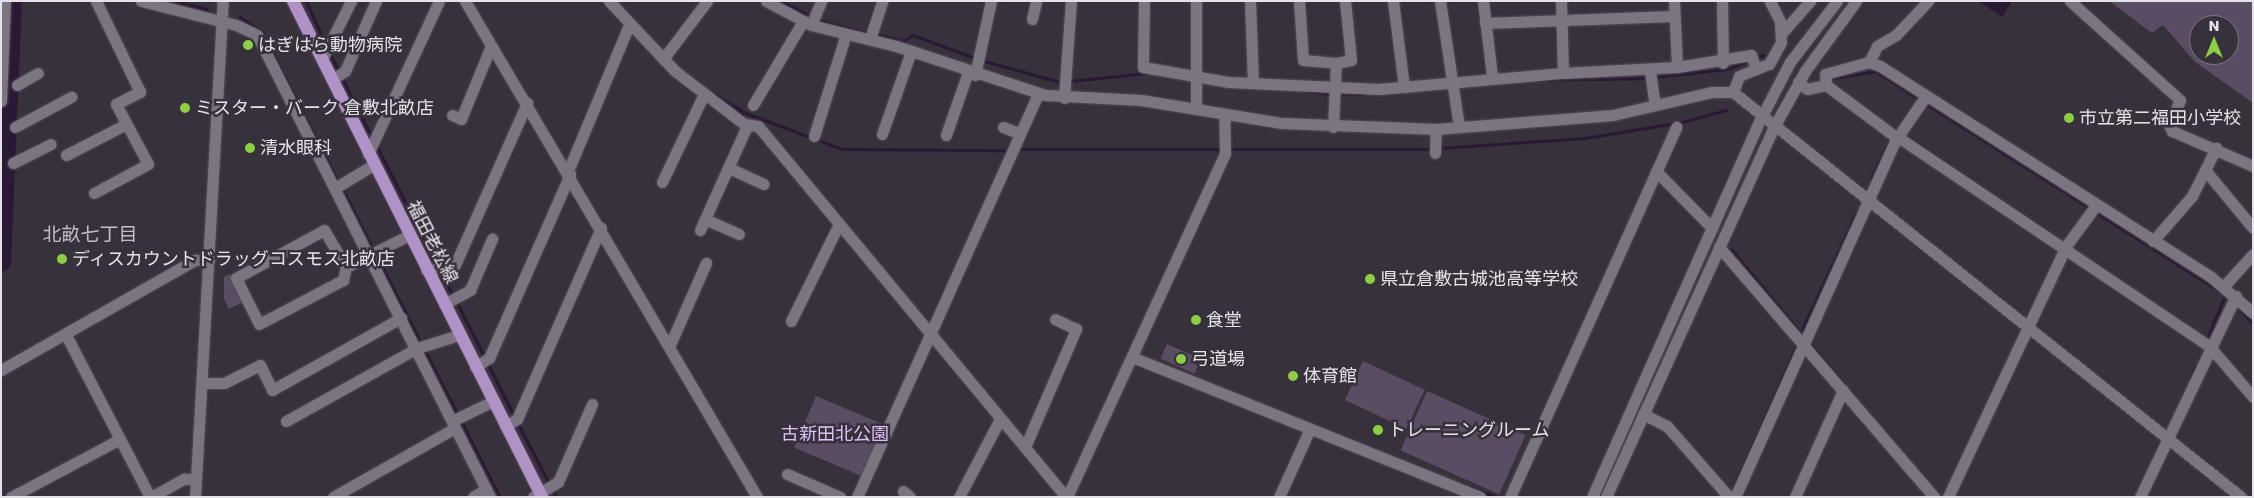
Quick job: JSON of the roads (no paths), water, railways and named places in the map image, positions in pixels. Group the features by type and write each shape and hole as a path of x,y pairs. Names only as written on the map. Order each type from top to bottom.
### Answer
{"main road":[{"name":"福田老松線","path":"292,1 325,51 338,76 409,235 435,269 451,300 458,335 482,362 493,402 512,422 544,492"}],"street":[{"path":"1,101 5,1"},
{"path":"94,193 148,164 116,104 140,92 96,1"},
{"path":"141,1 222,22 257,35 339,186 373,253 401,318 422,348 488,493 473,497"},
{"path":"195,497 224,1"},
{"path":"325,51 350,1"},
{"path":"338,76 376,1"},
{"path":"339,186 372,150 439,1"},
{"path":"465,1 670,343 757,497"},
{"path":"609,1 663,59 704,94 750,126 929,335 998,421 1025,446 1066,497 1132,357 1225,148 1224,114"},
{"path":"663,59 707,1"},
{"path":"766,1 810,21 846,34 871,35 972,74 1038,94 1064,98 1140,100 1224,114 1333,127 1436,129 1613,114 1712,92 1733,92 2241,497"},
{"path":"753,105 810,21 821,1"},
{"path":"871,35 882,1"},
{"path":"946,135 979,59 991,1"},
{"path":"1032,19 1036,1"},
{"path":"1064,98 1071,1"},
{"path":"1144,1 1143,67 1197,80 1253,82 1333,92 1452,84 1492,76 1563,73 1651,75 1676,68 1723,63 1769,64 1782,33 1810,1"},
{"path":"1196,1 1196,108"},
{"path":"1250,1 1253,82"},
{"path":"1299,1 1303,60 1336,63 1351,60 1346,1"},
{"path":"1393,1 1404,86"},
{"path":"1440,1 1459,127"},
{"path":"1483,1 1485,23 1490,27 1492,76"},
{"path":"1561,1 1563,73"},
{"path":"1674,1 1676,68"},
{"path":"1722,1 1723,63"},
{"path":"1770,1 1782,33"},
{"path":"1592,497 1762,116 1790,62 1836,1"},
{"path":"1606,497 1775,125 1798,82 1856,1"},
{"path":"1928,1 1896,35 1877,46 1869,62 1825,74 1826,82 1897,135 2067,245 2211,344 2253,397"},
{"path":"2070,1 2180,100 2169,125 2172,131 2216,148 2253,166"},
{"path":"1485,23 1674,16"},
{"path":"482,362 569,172 632,27"},
{"path":"814,136 846,34"},
{"path":"452,115 461,119 491,46"},
{"path":"882,134 911,51"},
{"path":"1869,62 1923,100 2094,208 2153,241 2224,286 2233,300 2253,313"},
{"path":"1333,127 1333,92 1336,63"},
{"path":"1733,92 1739,76 1754,63"},
{"path":"17,85 38,72"},
{"path":"1651,75 1655,105"},
{"path":"1798,82 1807,89 1826,82"},
{"path":"662,182 704,94"},
{"path":"858,497 1038,94"},
{"path":"15,127 70,97"},
{"path":"1643,414 1667,426 1730,496 1805,340 1897,135 1923,100"},
{"path":"435,269 454,266 527,103"},
{"path":"66,155 126,124"},
{"path":"739,234 702,224 750,126"},
{"path":"1004,127 1019,133"},
{"path":"1510,497 1676,128"},
{"path":"1435,153 1436,129"},
{"path":"13,163 51,144"},
{"path":"2153,241 2192,196 2216,148"},
{"path":"729,168 763,184"},
{"path":"2205,170 2253,228"},
{"path":"1656,171 1712,228"},
{"path":"1948,497 2027,326 2067,245 2094,208"},
{"path":"791,321 837,227"},
{"path":"512,422 601,228"},
{"path":"346,267 324,230 236,278 259,324 343,280 346,267 409,235"},
{"path":"451,300 470,290 492,239"},
{"path":"1719,247 1805,340 1843,390 1934,497"},
{"path":"2224,286 2253,254"},
{"path":"1,370 66,335 195,260 209,260"},
{"path":"670,343 706,263"},
{"path":"2140,497 2233,300"},
{"path":"202,383 224,383 260,365 272,390 401,318"},
{"path":"1025,446 1076,329 1055,319"},
{"path":"66,335 151,497 184,479 196,479"},
{"path":"286,421 422,348 458,335"},
{"path":"1132,357 1309,431 1480,497"},
{"path":"1796,497 1843,390"},
{"path":"333,497 456,421 493,402"},
{"path":"544,492 592,404"},
{"path":"959,497 998,421"},
{"path":"1279,497 1309,431"},
{"path":"11,497 120,439"},
{"path":"787,474 840,497"}],"waterway":[{"path":"1,262 12,1"},
{"path":"176,1 206,9"},
{"path":"306,1 326,46"},
{"path":"781,1 821,21 869,33"},
{"path":"240,17 262,32 339,183"},
{"path":"875,34 904,41 913,35 975,58"},
{"path":"329,52 372,138"},
{"path":"1654,77 1727,69 1763,55"},
{"path":"981,60 1060,82 1148,73"},
{"path":"1829,79 1875,71 2222,293"},
{"path":"1537,80 1648,78"},
{"path":"1303,91 1331,94"},
{"path":"714,94 746,113 842,149 1004,150"},
{"path":"1337,94 1364,94"},
{"path":"736,107 745,119"},
{"path":"1441,148 1585,138 1682,122 1726,110"},
{"path":"1871,178 1895,129"},
{"path":"1903,134 2047,231"},
{"path":"376,145 453,296"},
{"path":"1017,149 1221,149"},
{"path":"1227,149 1429,149"},
{"path":"342,188 373,249"},
{"path":"1800,334 1856,212"},
{"path":"1731,249 1804,337"},
{"path":"376,255 500,497"},
{"path":"2206,341 2225,295"},
{"path":"456,301 514,416"},
{"path":"2235,305 2253,323"},
{"path":"1808,341 1844,384"},
{"path":"1730,495 1797,344"},
{"path":"2190,380 2195,367"},
{"path":"517,422 556,497"},
{"path":"1462,484 1496,497"}],"place":[{"name":"はぎはら動物病院","path":"248,45"},
{"name":"ミスター・バーク 倉敷北畝店","path":"185,108"},
{"name":"市立第二福田小学校","path":"2069,118"},
{"name":"清水眼科","path":"250,148"},
{"name":"ディスカウントドラッグコスモス北畝店","path":"62,259"},
{"name":"県立倉敷古城池高等学校","path":"1370,279"},
{"name":"食堂","path":"1196,320"},
{"name":"弓道場","path":"1181,359"},
{"name":"体育館","path":"1293,376"},
{"name":"トレーニングルーム","path":"1378,430"}],"district":[{"name":"北畝七丁目","path":"90,235"}],"park label":[{"name":"古新田北公園","path":"835,434"}]}
